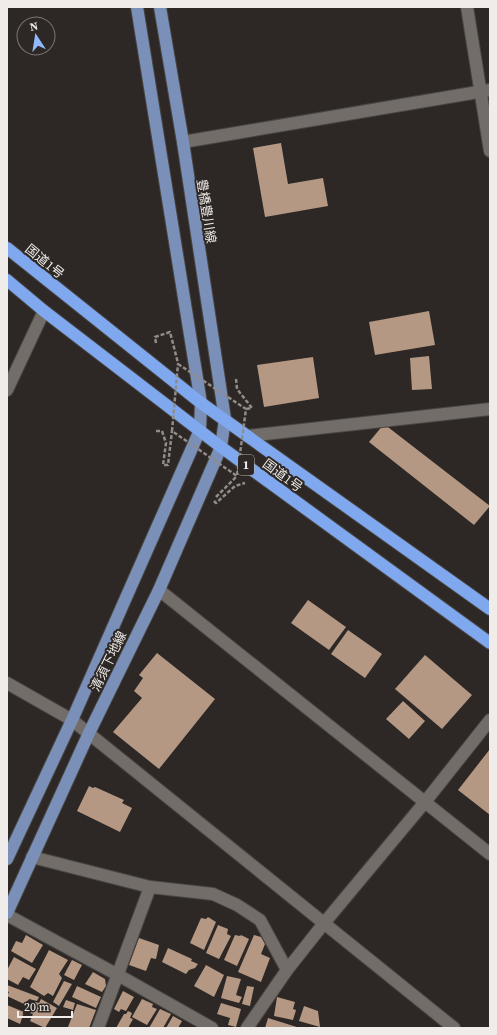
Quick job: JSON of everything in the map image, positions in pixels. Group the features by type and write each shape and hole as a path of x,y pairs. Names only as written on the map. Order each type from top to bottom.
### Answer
{"highway":[{"name":"国道1号","path":"7,248 201,403 490,609"},
{"name":"国道1号","path":"7,280 44,311 221,446 490,643"}],"main road":[{"path":"137,7 201,403"},
{"name":"豊橋豊川線","path":"160,7 183,142 225,419"},
{"name":"清須下地線","path":"7,858 72,720 200,430 201,403"},
{"name":"清須下地線","path":"7,914 89,733 159,590 221,446 225,419"}],"street":[{"path":"467,7 485,90 490,152"},
{"path":"183,142 485,90"},
{"path":"7,390 44,311"},
{"path":"247,436 490,409"},
{"path":"159,590 490,854"},
{"path":"7,683 72,720 89,733 454,1028"},
{"path":"248,1028 287,970 324,922 425,802 490,720"},
{"path":"32,857 150,887 213,894 237,905 260,920 287,970"},
{"path":"98,1028 150,887"},
{"path":"7,914 212,1028"}],"path":[{"path":"156,343 155,337 170,332 178,364 168,465 163,465 166,443 162,431 156,431"},
{"path":"178,364 246,409 252,408 238,389 235,375"},
{"path":"244,483 235,486 216,503 213,500 237,476 246,409"},
{"path":"172,431 237,476"}],"building":[{"path":"281,143 288,184 323,178 328,206 265,217 253,148"},
{"path":"429,311 435,345 375,355 369,322"},
{"path":"429,356 432,389 412,390 410,358"},
{"path":"313,357 319,398 264,407 257,365"},
{"path":"384,424 490,506 474,525 369,442"},
{"path":"308,600 346,627 329,650 291,623"},
{"path":"348,630 382,654 365,678 331,654"},
{"path":"157,653 215,699 159,769 113,732 142,698 134,691 143,678 139,675"},
{"path":"425,655 472,695 442,729 395,689"},
{"path":"403,701 425,721 409,739 386,719"},
{"path":"490,749 490,815 458,790"},
{"path":"89,786 93,788 95,787 124,800 122,803 132,808 120,832 77,811"},
{"path":"208,917 216,922 204,950 190,943 201,918 206,919"},
{"path":"218,925 228,929 227,934 231,936 219,959 206,953"},
{"path":"26,935 43,945 32,963 11,951 16,941 22,943"},
{"path":"235,935 241,935 249,939 237,966 224,960"},
{"path":"254,935 261,937 265,944 261,954 270,958 261,982 238,972"},
{"path":"139,938 159,945 156,959 151,958 146,971 129,965"},
{"path":"168,948 192,959 191,961 198,964 186,974 162,962"},
{"path":"49,950 68,960 59,974 62,978 53,996 48,993 44,996 30,987"},
{"path":"14,957 36,969 29,980 23,977 18,985 7,979 7,970"},
{"path":"72,960 82,965 74,980 64,975"},
{"path":"206,965 224,975 214,997 194,986"},
{"path":"93,972 105,979 106,986 102,992 85,984"},
{"path":"227,976 241,979 236,995 242,997 239,1003 221,998"},
{"path":"64,981 72,984 59,1006 53,1002"},
{"path":"7,985 39,997 37,1001 29,999 26,1005 7,996 9,992 7,991"},
{"path":"77,986 101,997 96,1008 72,997"},
{"path":"247,986 254,987 250,1006 242,1004"},
{"path":"123,991 134,997 126,1011 121,1009 119,1012 114,1009"},
{"path":"277,997 295,1002 293,1009 296,1010 293,1020 274,1016"},
{"path":"41,999 57,1008 45,1028 30,1021 33,1014 30,1013 35,1002 39,1003"},
{"path":"142,999 153,1004 152,1007 157,1009 147,1025 132,1017"},
{"path":"66,1000 75,1003 73,1010 63,1007"},
{"path":"221,1003 241,1009 236,1027 228,1025 230,1018 217,1014"},
{"path":"77,1004 96,1010 89,1028 68,1027"},
{"path":"7,1005 24,1012 20,1024 7,1018"},
{"path":"304,1006 318,1011 320,1027 299,1021"},
{"path":"160,1009 171,1014 163,1028 149,1028"},
{"path":"128,1011 132,1013 130,1018 133,1019 128,1028 116,1028 124,1014"},
{"path":"173,1016 182,1021 178,1028 166,1028"},
{"path":"268,1018 300,1028 265,1028"}]}
